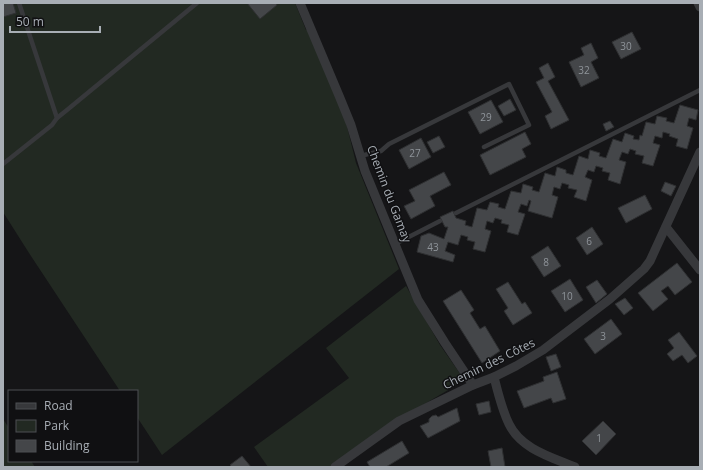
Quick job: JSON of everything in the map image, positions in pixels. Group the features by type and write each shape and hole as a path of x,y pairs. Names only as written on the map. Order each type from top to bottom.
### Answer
{"street":[{"name":"Chemin du Gamay","path":"300,3 340,98 365,171 418,300 473,385"},
{"path":"698,3 700,8"},
{"name":"Chemin des Côtes","path":"335,467 399,421 473,385 494,377 543,350 610,299 644,269 650,261 700,152"},
{"path":"666,226 700,270"},
{"path":"494,377 506,418 514,433 520,440 533,448 575,467"}],"lane":[{"path":"19,3 57,118"},
{"path":"3,164 52,125 57,118 197,3"},
{"path":"360,156 381,151 389,144 509,84 529,125 484,147"},
{"path":"456,213 700,90"},
{"path":"395,244 440,221"}],"green space":[{"path":"3,3 295,3 306,30 310,27 340,98 356,163 399,269 162,455 138,419 138,390 119,390 3,212"},
{"path":"406,286 440,345 463,378 460,383 399,419 339,462 329,467 268,467 254,447 349,378 326,348"},
{"path":"3,419 8,426 8,462 32,462 35,467 3,467"}],"building":[{"path":"3,3 13,3 16,13 3,17"},
{"path":"247,3 276,3 277,5 260,19"},
{"path":"632,32 641,49 621,59 612,42"},
{"path":"591,43 598,58 591,62 599,78 581,87 569,62 584,55 581,48"},
{"path":"548,63 555,77 548,81 569,120 551,129 545,116 552,112 536,82 544,78 539,68"},
{"path":"510,99 516,110 504,116 498,106"},
{"path":"491,100 503,122 480,134 468,112"},
{"path":"680,105 698,110 696,120 689,118 687,126 693,128 687,149 676,146 678,139 663,132 662,138 655,136 653,143 660,145 653,166 642,163 644,156 635,154 636,151 630,149 628,154 622,152 619,160 626,162 620,184 608,180 610,173 602,171 603,168 596,166 594,172 588,170 585,177 592,180 586,201 574,197 577,190 568,188 569,185 562,183 560,189 554,187 552,195 558,197 552,218 528,211 531,201 529,200 527,206 521,204 518,212 525,214 518,235 507,232 509,225 501,223 502,220 495,218 493,223 487,221 485,229 491,231 485,252 473,249 475,242 467,240 468,237 461,235 458,245 448,242 445,251 455,255 453,262 417,252 421,236 429,233 444,239 448,227 445,227 440,217 453,211 456,218 466,221 465,225 472,227 477,208 487,210 490,202 499,204 498,207 505,209 511,191 521,193 523,184 533,187 532,190 539,192 545,173 555,176 557,167 566,170 566,173 573,175 579,156 588,159 590,150 600,153 599,156 606,158 613,139 622,142 625,133 634,136 633,139 639,140 640,135 642,136 646,122 655,124 657,116 667,118 666,121 674,123"},
{"path":"610,121 614,127 606,131 603,124"},
{"path":"525,132 531,144 522,149 526,157 490,175 480,155"},
{"path":"439,136 445,147 433,153 427,142"},
{"path":"421,138 431,157 409,169 399,150"},
{"path":"444,172 451,185 430,196 435,206 411,219 404,206 415,201 409,190"},
{"path":"665,182 676,186 671,196 661,191"},
{"path":"645,195 652,209 626,223 618,208"},
{"path":"592,227 603,244 587,255 576,238"},
{"path":"548,246 561,266 544,277 531,257"},
{"path":"677,263 692,282 675,295 668,286 661,291 668,299 653,311 638,293"},
{"path":"570,279 583,300 565,312 551,291"},
{"path":"597,280 607,294 596,303 586,287"},
{"path":"508,282 522,304 525,302 532,313 513,325 504,311 508,308 496,289"},
{"path":"461,290 474,310 470,313 480,329 485,326 500,351 482,363 443,301"},
{"path":"625,298 633,308 624,315 615,304"},
{"path":"611,319 622,334 595,354 584,339"},
{"path":"679,332 697,356 688,363 682,355 673,361 667,354 674,348 668,340"},
{"path":"556,354 561,367 551,371 546,357"},
{"path":"557,372 566,399 553,403 551,398 524,408 517,391 544,381 543,377"},
{"path":"489,401 491,412 479,415 476,404"},
{"path":"457,408 460,421 428,438 420,426 429,422 429,419 432,416 436,415 438,417"},
{"path":"603,421 616,434 596,455 582,441"},
{"path":"402,441 409,453 386,467 370,467 367,462"},
{"path":"502,448 505,467 491,467 488,451"},
{"path":"242,456 251,467 232,467 230,465"}]}
